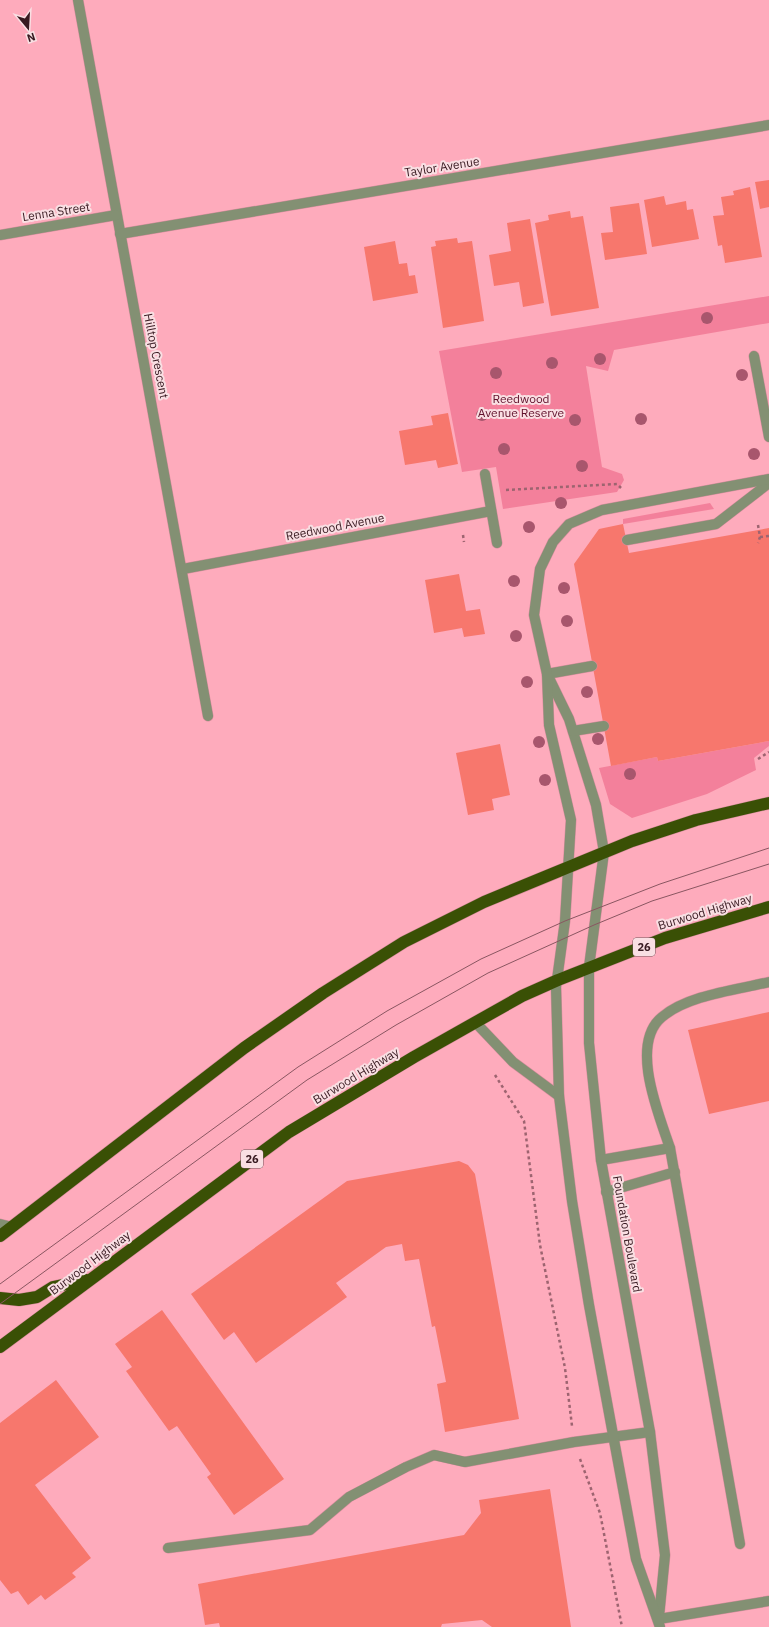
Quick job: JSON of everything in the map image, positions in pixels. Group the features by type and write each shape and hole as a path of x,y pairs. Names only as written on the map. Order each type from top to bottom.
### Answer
{"highway":[{"path":"0,1236 244,1048 335,985 397,946 484,902 647,835 689,822 769,803"},
{"name":"Burwood Highway","path":"0,1348 289,1132 474,1022 522,996 589,967 665,938 769,907"},
{"path":"0,1298 19,1300 37,1296 53,1287 90,1280"}],"street":[{"name":"Hilltop Crescent","path":"78,0 116,215 183,569 208,716"},
{"name":"Taylor Avenue","path":"120,234 769,125"},
{"name":"Lenna Street","path":"0,235 116,215"},
{"path":"754,356 769,437"},
{"path":"485,474 497,543"},
{"path":"769,478 602,510 569,524 553,542 540,569 534,615 547,674 549,725 571,820 566,921 556,987 559,1096 572,1201 589,1305 636,1559 660,1623 769,1601"},
{"path":"627,540 716,524 769,483"},
{"name":"Reedwood Avenue","path":"183,569 491,511"},
{"path":"547,674 592,666"},
{"name":"Foundation Boulevard","path":"547,674 569,719 573,731 598,812 604,852 589,967 589,1043 600,1160 650,1432 665,1555 660,1623"},
{"path":"573,731 604,726"},
{"path":"740,1544 675,1172 670,1148 652,1091 647,1057 650,1036 661,1017 696,999 769,982"},
{"path":"474,1022 513,1062 559,1096"},
{"path":"600,1160 670,1148"},
{"path":"606,1192 675,1172"},
{"path":"0,1224 12,1227"},
{"path":"168,1548 310,1530 349,1497 406,1467 434,1455 465,1462 574,1442 614,1438 650,1432"}],"path":[{"path":"488,491 617,484 638,503"},
{"path":"758,525 760,537 758,544"},
{"path":"760,537 769,536"},
{"path":"758,759 769,752"},
{"path":"495,1075 524,1121 540,1245 565,1368 574,1442 600,1513 622,1627"}],"green space":[{"name":"Reedwood Avenue Reserve","path":"769,296 769,323 614,350 608,371 586,366 602,467 622,474 624,480 617,492 503,509 496,467 462,472 439,351"},
{"path":"710,503 714,509 623,524 623,519"},
{"path":"769,741 769,746 754,758 756,770 707,794 632,818 610,804 599,768 657,757 658,761"}],"building":[{"path":"769,180 769,207 760,209 755,182"},
{"path":"750,187 762,257 725,263 722,245 718,246 713,216 724,215 721,197 734,195 733,191"},
{"path":"664,196 666,205 686,201 687,210 693,209 699,239 652,247 644,200"},
{"path":"639,203 647,254 605,260 601,233 613,232 610,207"},
{"path":"570,211 571,218 583,216 599,308 551,316 535,223 549,220 548,215"},
{"path":"530,219 544,303 523,307 519,282 494,286 489,255 511,251 507,223"},
{"path":"457,238 458,243 472,241 484,321 443,328 431,247 436,246 435,241"},
{"path":"395,241 399,264 407,263 409,276 415,275 418,293 373,301 364,247"},
{"path":"448,413 458,464 438,468 436,460 405,465 399,431 433,425 431,416"},
{"path":"623,524 629,553 769,528 769,741 658,761 657,757 611,766 574,564 599,529"},
{"path":"459,574 466,611 480,609 485,634 464,637 462,628 434,633 425,580"},
{"path":"500,744 510,795 492,799 494,810 468,815 456,753"},
{"path":"769,1012 769,1101 709,1114 688,1030"},
{"path":"459,1161 468,1165 475,1174 519,1419 445,1432 437,1384 446,1382 435,1326 432,1327 419,1259 405,1261 402,1244 386,1247 336,1283 347,1297 256,1363 234,1332 224,1340 191,1294 347,1181"},
{"path":"162,1310 284,1479 234,1515 207,1477 211,1474 177,1426 169,1431 126,1371 132,1367 115,1344"},
{"path":"56,1380 99,1437 35,1485 91,1558 72,1573 76,1577 45,1600 41,1595 28,1605 18,1591 11,1594 0,1580 0,1423"},
{"path":"550,1489 571,1627 492,1627 482,1620 442,1624 441,1627 220,1627 219,1623 205,1625 198,1584 464,1535 481,1513 479,1500"}],"tram line":[{"path":"0,1284 298,1067 387,1011 481,959 565,921 660,884 769,848"},
{"path":"0,1304 307,1080 396,1025 488,973 594,925 652,901 769,864"}]}
